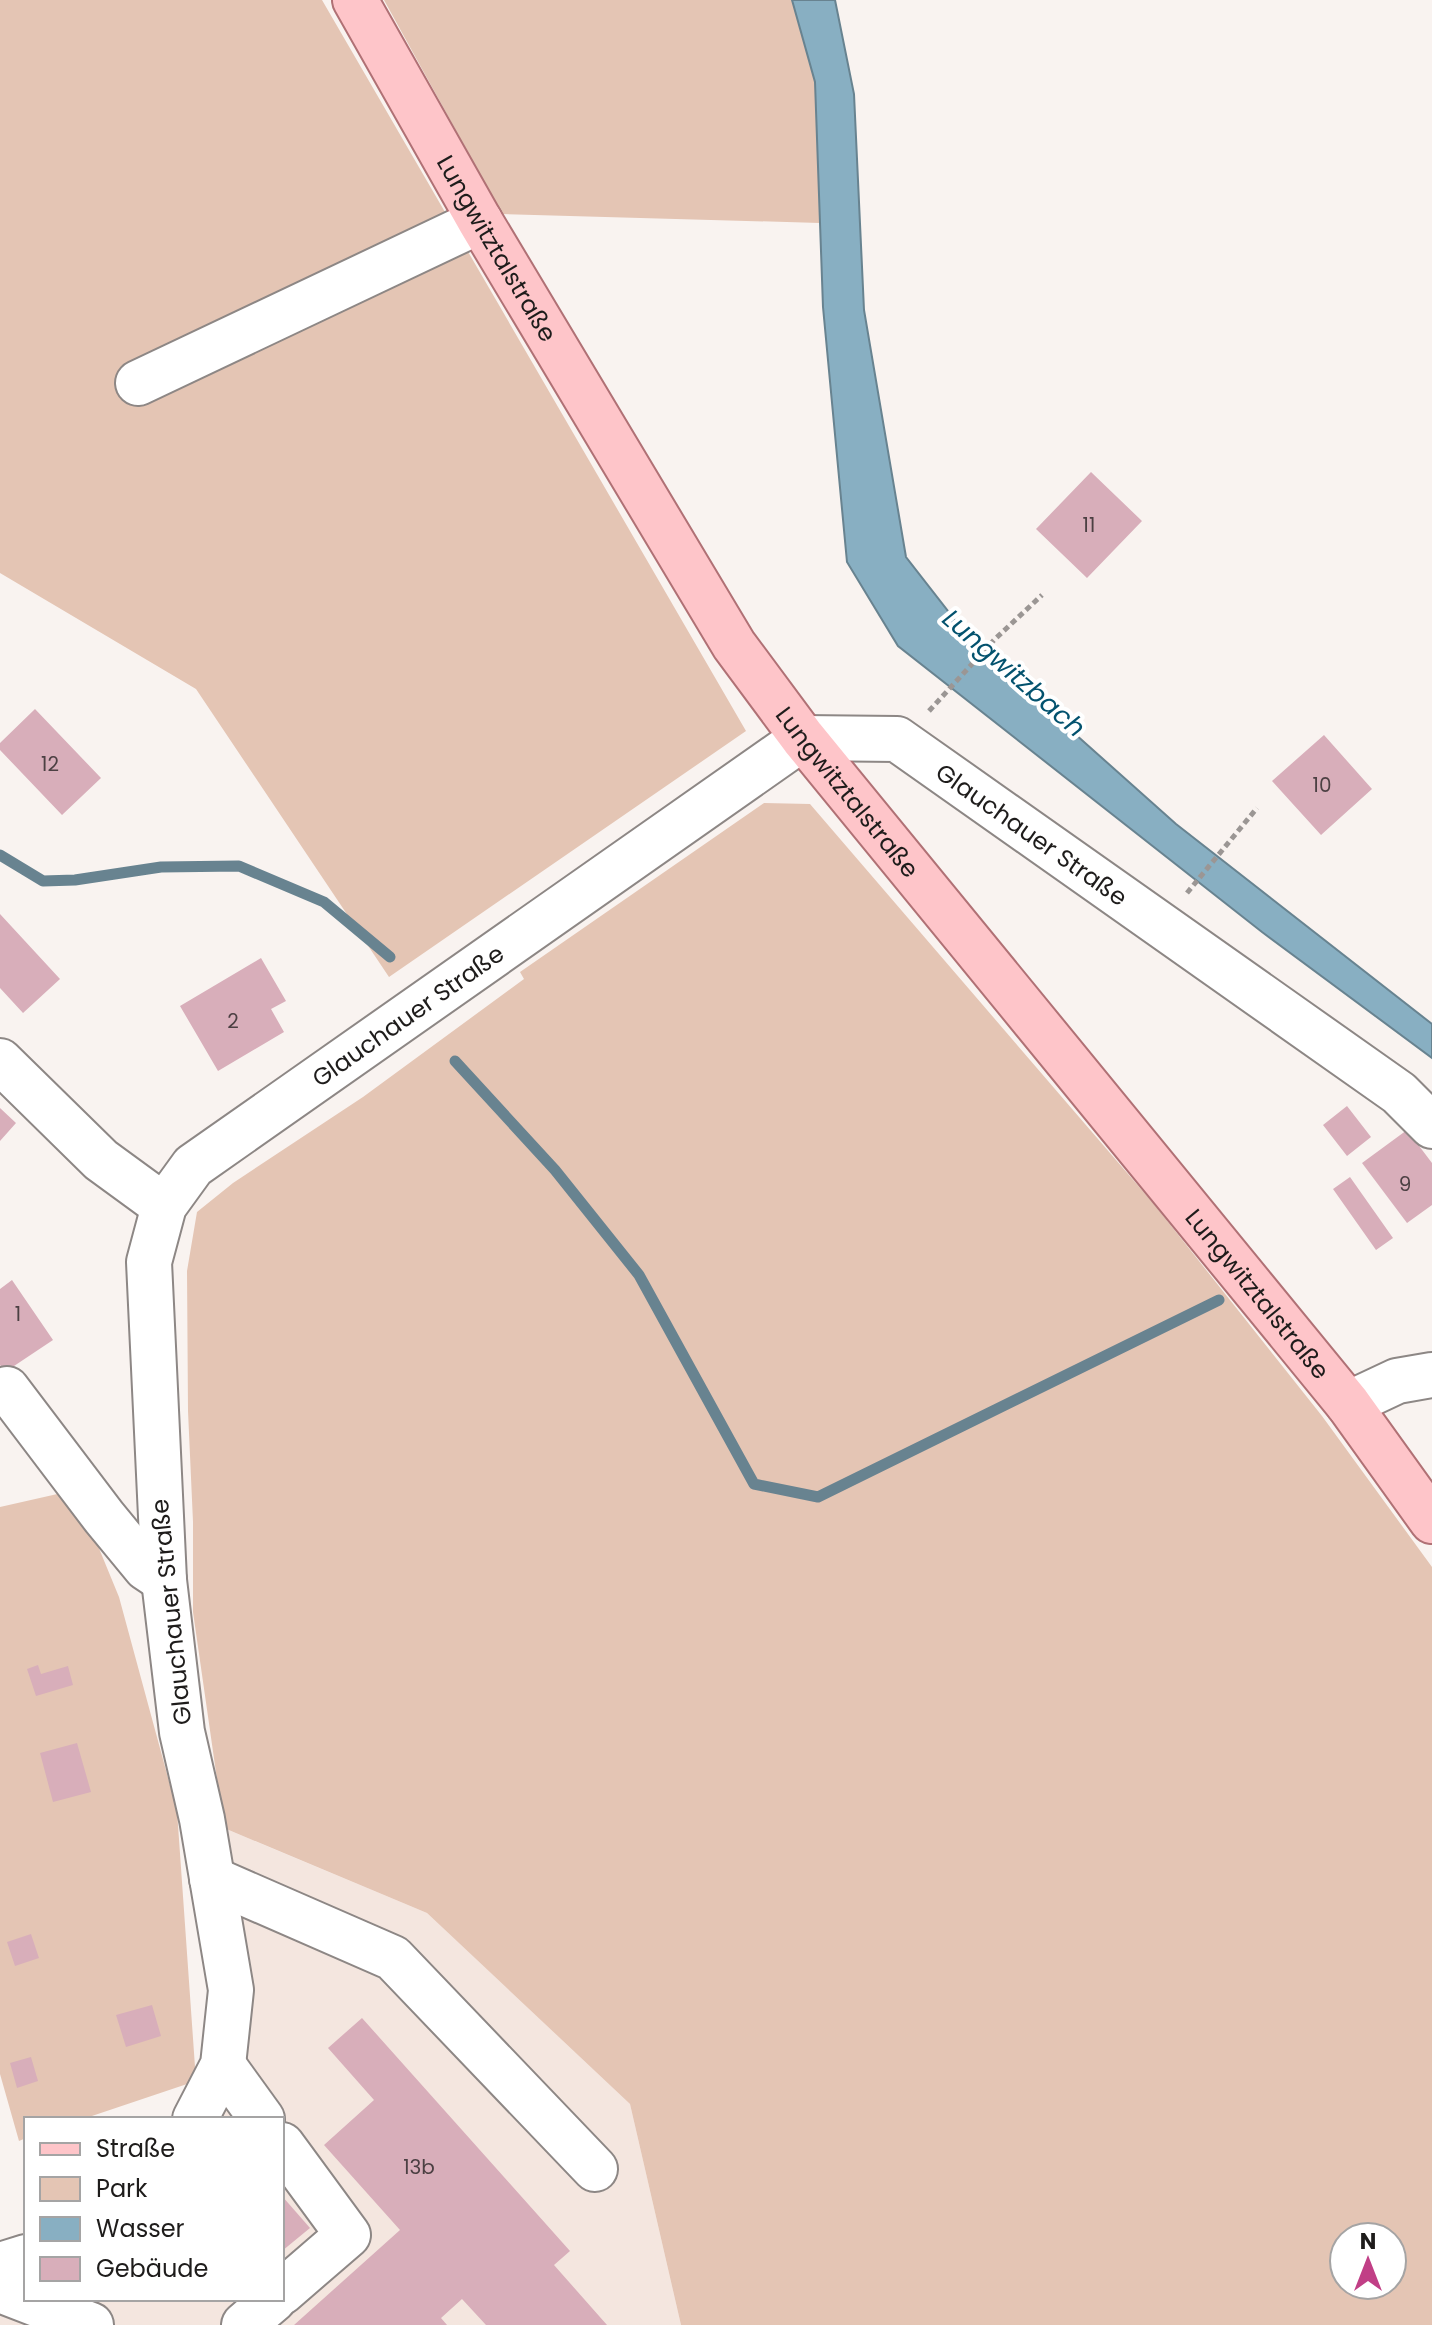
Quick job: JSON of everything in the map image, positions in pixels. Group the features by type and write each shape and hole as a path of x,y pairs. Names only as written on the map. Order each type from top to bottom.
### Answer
{"main road":[{"name":"Lungwitztalstraße","path":"355,0 480,221 734,645 803,738 1348,1404 1432,1521"}],"street":[{"path":"138,383 480,221"},
{"name":"Glauchauer Straße","path":"196,2117 223,2065 231,1990 182,1732 164,1580 149,1262 164,1206 193,1166 803,738 897,739 1399,1093 1432,1126"},
{"path":"0,1061 101,1160 164,1206"},
{"path":"1348,1404 1397,1381 1432,1375"},
{"path":"7,1389 104,1517 146,1568 164,1580"},
{"path":"212,1879 393,1958 595,2169"},
{"path":"223,2065 261,2117"},
{"path":"284,2148 348,2235 284,2290"},
{"path":"0,2265 24,2258"},
{"path":"0,2290 24,2299"},
{"path":"29,2301 91,2325"},
{"path":"244,2325 272,2301"}],"path":[{"path":"937,701 994,640 1042,595"},
{"path":"1179,902 1257,808"}],"shaded area":[{"path":"202,1819 427,1913 630,2104 681,2325 0,2325 0,2265 24,2296 24,2301 284,2301 284,2117 196,2117 223,2065"}],"green space":[{"path":"0,0 322,0 746,731 389,977 196,689 0,573"},
{"path":"384,0 792,0 815,82 820,223 502,214"},
{"path":"764,803 810,804 1153,1203 1322,1416 1432,1567 1432,2325 681,2325 630,2104 427,1913 224,1828 193,1612 187,1271 197,1212 233,1183 363,1097 524,979 520,972"},
{"path":"75,1490 119,1597 177,1811 196,2081 89,2117 24,2117 24,2139 19,2141 0,2074 0,1507"}],"water":[{"path":"792,0 835,0 854,94 864,310 906,557 973,643 1176,824 1432,1024 1432,1058 1262,932 898,646 847,562 823,307 815,82"}],"building":[{"path":"1091,472 1142,521 1087,578 1036,529"},
{"path":"35,709 101,778 62,815 0,750 0,743"},
{"path":"1324,735 1372,789 1321,835 1272,781"},
{"path":"0,914 60,979 23,1013 0,988"},
{"path":"261,958 286,1001 271,1009 284,1032 218,1071 180,1006"},
{"path":"1347,1106 1371,1137 1347,1156 1323,1125"},
{"path":"0,1108 16,1123 0,1141"},
{"path":"1407,1130 1432,1163 1432,1205 1407,1223 1362,1163"},
{"path":"1350,1177 1393,1238 1376,1250 1333,1189"},
{"path":"12,1280 53,1340 5,1372 0,1365 0,1289"},
{"path":"38,1665 41,1674 68,1666 73,1685 36,1696 27,1669"},
{"path":"77,1743 91,1792 53,1802 40,1753"},
{"path":"31,1934 39,1958 15,1966 7,1942"},
{"path":"152,2005 161,2036 126,2047 116,2015"},
{"path":"362,2018 570,2251 554,2265 607,2325 486,2325 462,2299 441,2318 447,2325 294,2325 400,2230 324,2145 374,2100 328,2048"},
{"path":"31,2057 38,2081 17,2088 10,2063"},
{"path":"284,2198 310,2228 284,2249"}],"waterway":[{"path":"0,855 43,881 75,880 161,867 239,866 324,902 390,957"},
{"path":"455,1061 555,1170 639,1275 754,1484 818,1497 1219,1300"}],"water label":[{"name":"Lungwitzbach","path":"1014,673"}]}
